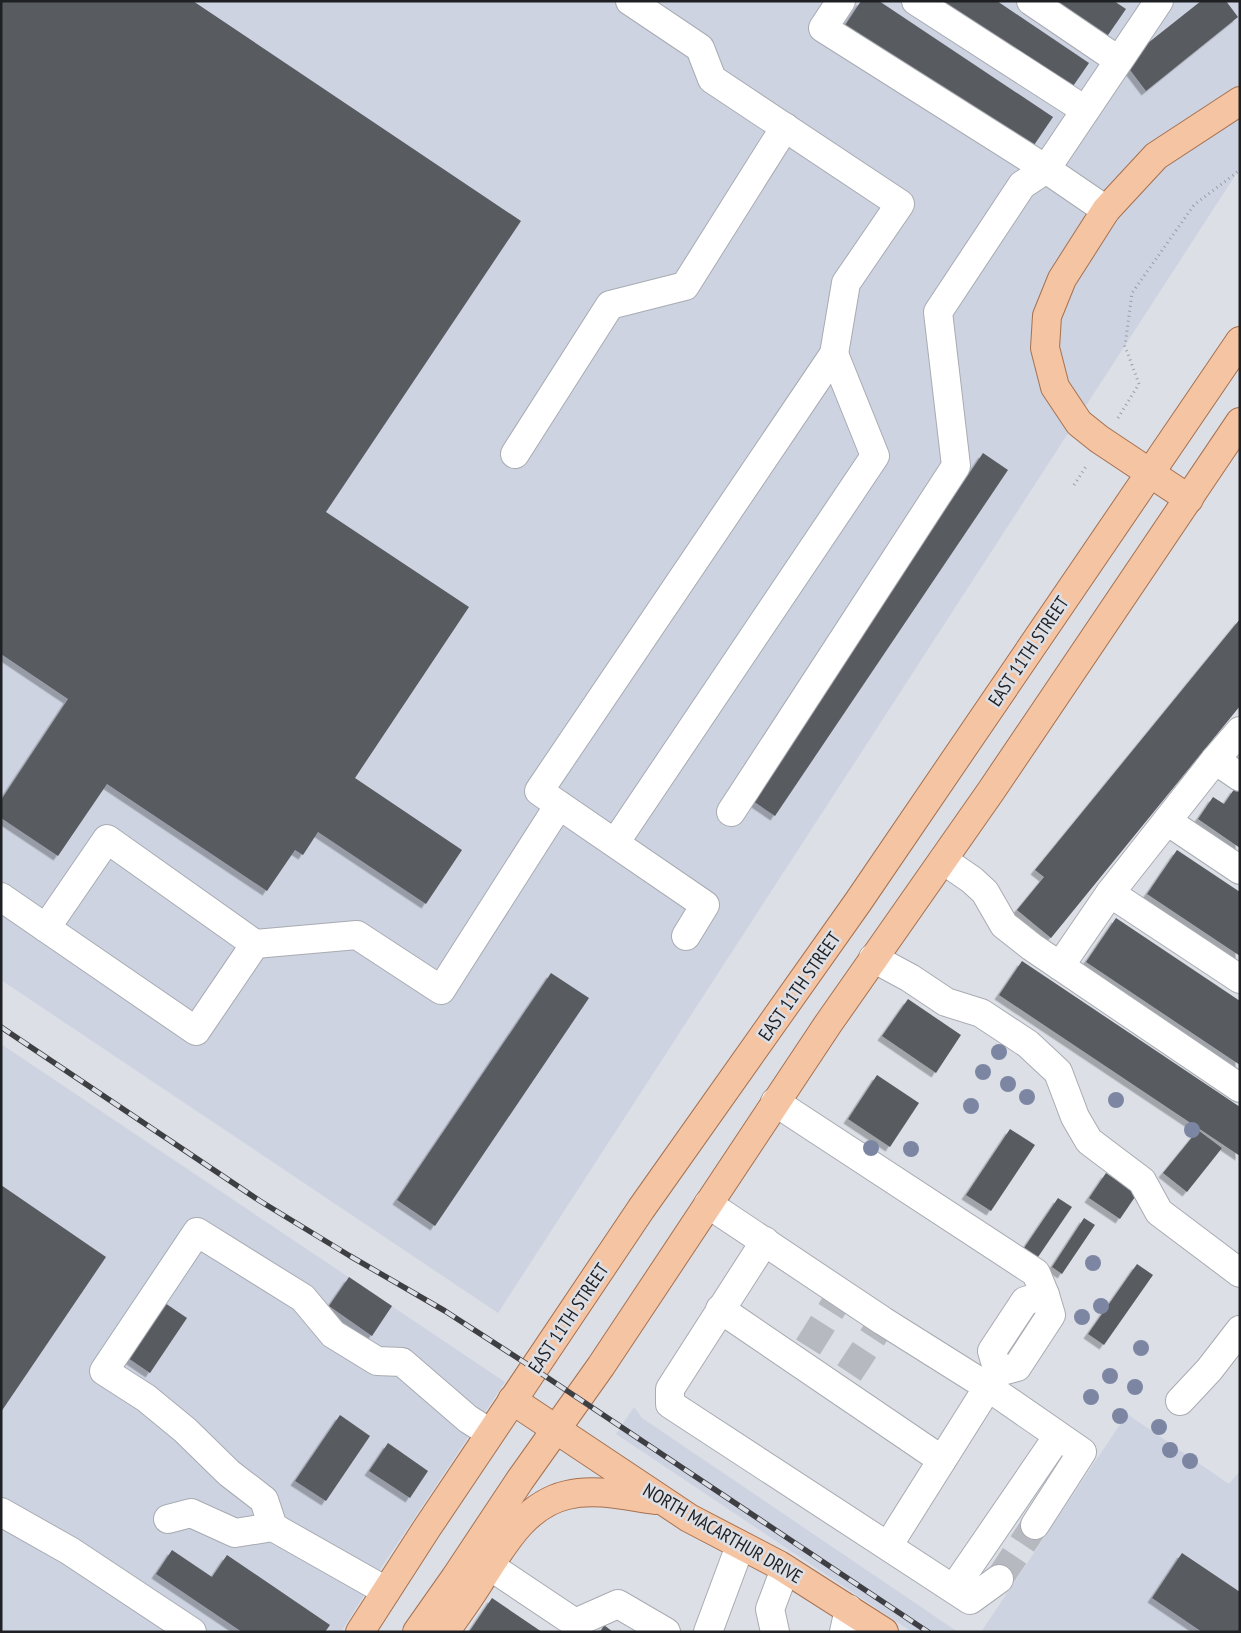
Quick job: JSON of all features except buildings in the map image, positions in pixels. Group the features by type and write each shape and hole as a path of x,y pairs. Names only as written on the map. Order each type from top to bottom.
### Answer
{"main road":[{"path":"1189,499 1079,423 1055,387 1045,348 1047,316 1062,279 1106,210 1156,156 1240,101"},
{"name":"EAST 11TH STREET","path":"360,1632 490,1433 641,1209 858,902 1240,341"},
{"path":"417,1632 520,1480 601,1366 775,1102 873,958 943,860 1240,422"},
{"name":"NORTH MACARTHUR DRIVE","path":"512,1400 663,1502 707,1529 786,1569 846,1620 884,1632"},
{"path":"445,1632 508,1537 531,1513 548,1502 568,1495 605,1492 663,1502"}],"street":[{"path":"630,1 700,48 712,79 900,204 846,283 834,354 539,791 705,905 686,936"},
{"path":"841,1 823,28 1046,169 1106,210"},
{"path":"916,1 1085,110"},
{"path":"1031,1 1118,60"},
{"path":"731,812 956,466 938,312 1022,184 1046,169 1153,3"},
{"path":"515,454 610,305 685,286 785,128"},
{"path":"615,843 875,456 834,354"},
{"path":"1060,966 1110,893 1240,731"},
{"path":"1215,760 1240,777"},
{"path":"46,928 107,839 255,944 357,935 441,990 559,805"},
{"path":"1167,821 1240,870"},
{"path":"943,860 972,880 985,892 993,902 1004,925 1032,947 1240,1088"},
{"path":"1110,893 1240,979"},
{"path":"1,897 196,1031 255,944"},
{"path":"873,958 910,978 946,1002 982,1013 1028,1044 1058,1072 1074,1118 1089,1141 1142,1181 1159,1212 1240,1273"},
{"path":"775,1102 1036,1273 1045,1295 1025,1301 992,1351 993,1380 888,1546"},
{"path":"708,1204 765,1241 880,1327 993,1380 1058,1436 1082,1452 1035,1525"},
{"path":"273,1527 264,1500 229,1473 185,1430 146,1398 104,1371 197,1232 303,1298 333,1334 378,1361 402,1362 468,1419 490,1433"},
{"path":"765,1241 670,1389 670,1404 970,1600 999,1579"},
{"path":"720,1309 803,1354 843,1381 942,1460"},
{"path":"1180,1401 1209,1370 1240,1330"},
{"path":"954,1588 1058,1436"},
{"path":"1,1512 70,1551 192,1632"},
{"path":"168,1519 191,1513 235,1533 273,1527 386,1591"},
{"path":"708,1632 740,1546"},
{"path":"490,1566 575,1623 618,1604 666,1632"},
{"path":"775,1632 770,1608 786,1569"}],"path":[{"path":"1074,485 1139,384 1125,346 1132,293 1194,204 1240,170"}],"shaded area":[{"path":"1,1 1240,1 1240,168 498,1313 1,980"},
{"path":"1,1044 505,1382 383,1565 341,1632 1,1632"},
{"path":"634,1407 642,1418 958,1632 912,1632 616,1434"},
{"path":"1127,1414 1229,1484 1240,1471 1240,1632 981,1632"}],"tunnel":[{"path":"808,1347 835,1304"},
{"path":"849,1373 876,1332"},
{"path":"999,1579 1035,1525"}],"railway":[{"path":"1,1027 260,1201 445,1311 533,1368 928,1632"}]}
